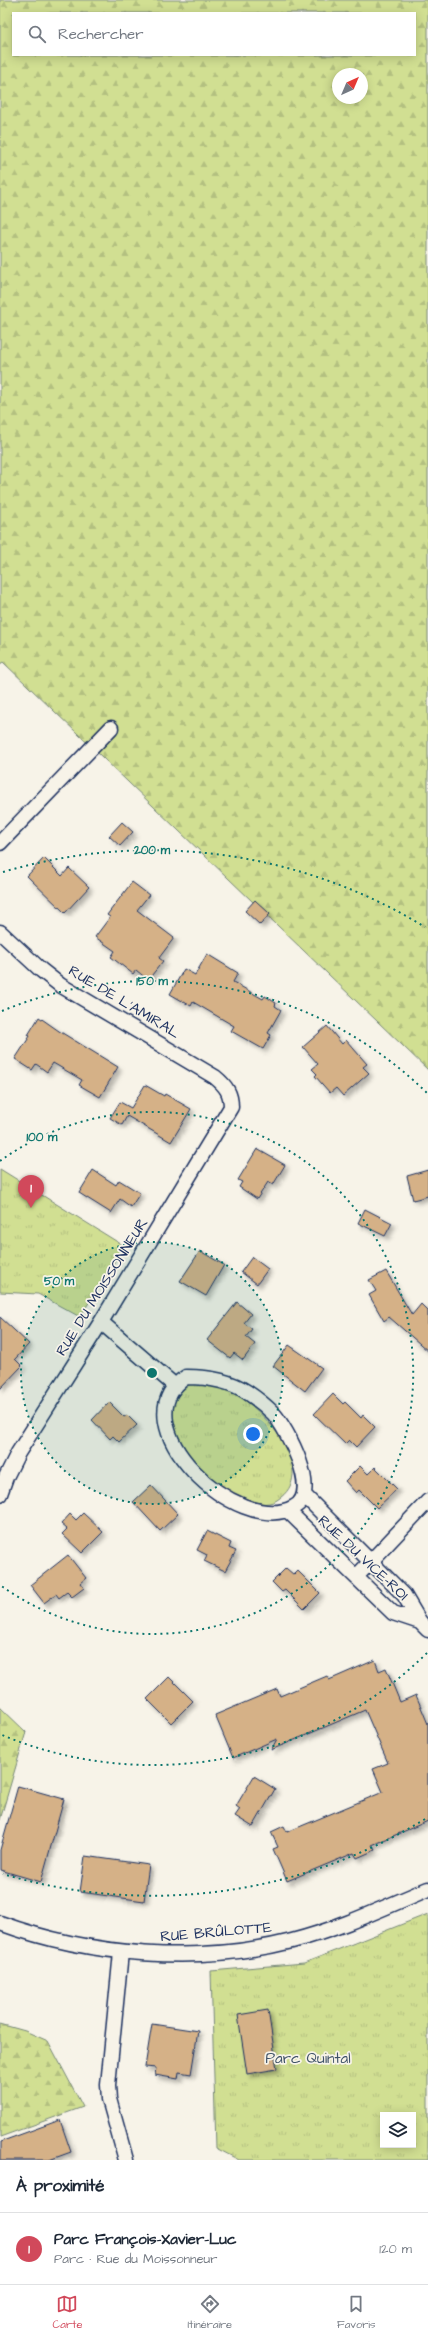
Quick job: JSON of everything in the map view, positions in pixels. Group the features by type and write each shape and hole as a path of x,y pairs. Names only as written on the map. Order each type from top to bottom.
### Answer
{"street":[{"path":"0,843 110,728"},
{"name":"RUE DE L'AMIRAL","path":"0,932 41,970 60,985 215,1077 226,1087 231,1097"},
{"name":"RUE DU MOISSONNEUR","path":"0,1494 6,1477 18,1453 101,1322 226,1118 231,1107 231,1097"},
{"path":"101,1322 174,1384"},
{"path":"186,1377 228,1382 246,1391 262,1403 273,1414 290,1438 300,1462 304,1496 298,1505 288,1511 266,1512 242,1505 224,1496 200,1479 171,1440 164,1412 167,1397 174,1384 186,1377"},
{"name":"RUE DU VICE-ROI","path":"304,1496 404,1595 424,1626"},
{"path":"356,1577 428,1501"},
{"name":"RUE DU VICE-ROI","path":"288,1511 393,1613 424,1626"},
{"name":"RUE BRÛLOTTE","path":"0,1923 79,1946 121,1952 161,1954 262,1947 292,1941 335,1928 428,1889"},
{"path":"121,1952 108,2085 109,2099 126,2160"}],"green space":[{"path":"0,0 428,0 428,1070 3,662 0,664"},
{"path":"0,1169 124,1246 80,1317 38,1294 0,1292"},
{"path":"191,1384 215,1387 237,1395 249,1403 274,1429 284,1444 291,1459 293,1475 289,1488 277,1500 260,1503 239,1497 217,1483 197,1464 181,1442 173,1420 175,1400"},
{"path":"0,1707 26,1732 0,1820"},
{"name":"Parc Quintal","path":"428,1914 428,2160 239,2160 216,2148 211,1971 304,1963"},
{"path":"0,2024 25,2031 48,2041 83,2107 0,2137"}],"building":[{"path":"122,822 133,832 120,846 109,836"},
{"path":"44,858 62,876 69,868 89,887 65,913 27,876"},
{"path":"132,882 149,895 137,910 174,938 159,958 163,961 148,980 136,970 133,974 111,957 115,951 95,937 110,917 107,915"},
{"path":"255,900 270,914 260,925 245,911"},
{"path":"207,954 238,973 233,982 263,999 265,996 276,1003 275,1006 281,1010 268,1033 271,1035 263,1049 231,1031 234,1026 193,1002 191,1006 170,994 184,969 195,975"},
{"path":"39,1017 118,1067 100,1097 79,1085 82,1080 53,1063 47,1072 36,1064 32,1070 15,1059 30,1036 28,1035"},
{"path":"327,1026 342,1044 346,1040 367,1064 363,1067 369,1073 343,1096 336,1088 330,1093 315,1076 317,1074 312,1069 318,1064 303,1047"},
{"path":"145,1085 164,1096 165,1094 191,1109 171,1142 127,1116 122,1125 110,1118 120,1102 131,1108"},
{"path":"257,1149 285,1165 273,1185 268,1182 257,1199 239,1187 242,1182 238,1180"},
{"path":"93,1170 116,1185 119,1180 140,1193 131,1207 120,1199 111,1213 79,1193"},
{"path":"428,1170 428,1196 413,1200 407,1176"},
{"path":"365,1209 392,1223 385,1236 358,1223"},
{"path":"200,1251 224,1265 206,1296 180,1281"},
{"path":"252,1257 268,1269 257,1284 241,1272"},
{"path":"386,1271 412,1315 421,1304 428,1311 428,1351 389,1317 384,1321 369,1295 376,1291 369,1280"},
{"path":"237,1302 251,1314 244,1323 252,1329 246,1337 255,1344 243,1360 234,1353 230,1358 207,1340"},
{"path":"0,1317 29,1344 15,1359 22,1366 0,1389"},
{"path":"289,1345 322,1368 305,1391 273,1366"},
{"path":"333,1394 343,1404 345,1402 361,1418 363,1415 375,1427 356,1447 349,1440 345,1444 314,1414"},
{"path":"109,1402 124,1417 127,1415 137,1425 119,1442 113,1436 110,1439 92,1420"},
{"path":"360,1466 368,1474 375,1467 397,1489 377,1508 359,1490 356,1493 345,1481"},
{"path":"151,1485 178,1514 160,1531 133,1502"},
{"path":"83,1513 103,1532 82,1553 62,1534 67,1529 61,1524 70,1514 76,1520"},
{"path":"207,1531 231,1543 229,1548 236,1551 225,1571 204,1561 207,1555 197,1550"},
{"path":"68,1555 86,1578 80,1583 84,1588 72,1597 67,1592 59,1598 56,1594 44,1603 30,1585"},
{"path":"286,1568 294,1575 298,1571 320,1593 304,1609 285,1590 282,1592 272,1582"},
{"path":"375,1660 379,1671 386,1668 400,1702 416,1695 428,1724 428,1821 372,1845 375,1850 357,1858 354,1853 287,1881 273,1849 278,1847 271,1832 284,1826 287,1832 383,1792 373,1769 388,1763 365,1710 271,1750 277,1739 233,1758 215,1715 277,1689 280,1696 327,1676 329,1680"},
{"path":"169,1677 193,1701 171,1723 147,1699"},
{"path":"254,1776 275,1789 253,1827 235,1816 240,1809 236,1806"},
{"path":"18,1786 64,1799 41,1882 0,1870 0,1850"},
{"path":"85,1856 149,1865 144,1901 80,1892"},
{"path":"268,2010 277,2069 247,2074 238,2015"},
{"path":"152,2024 198,2031 191,2074 179,2072 178,2079 155,2075 156,2068 145,2067"},
{"path":"60,2120 71,2152 49,2160 0,2160 0,2142"}],"place":[{"name":"Parc François-Xavier-Luc","path":"31,1208"}]}
